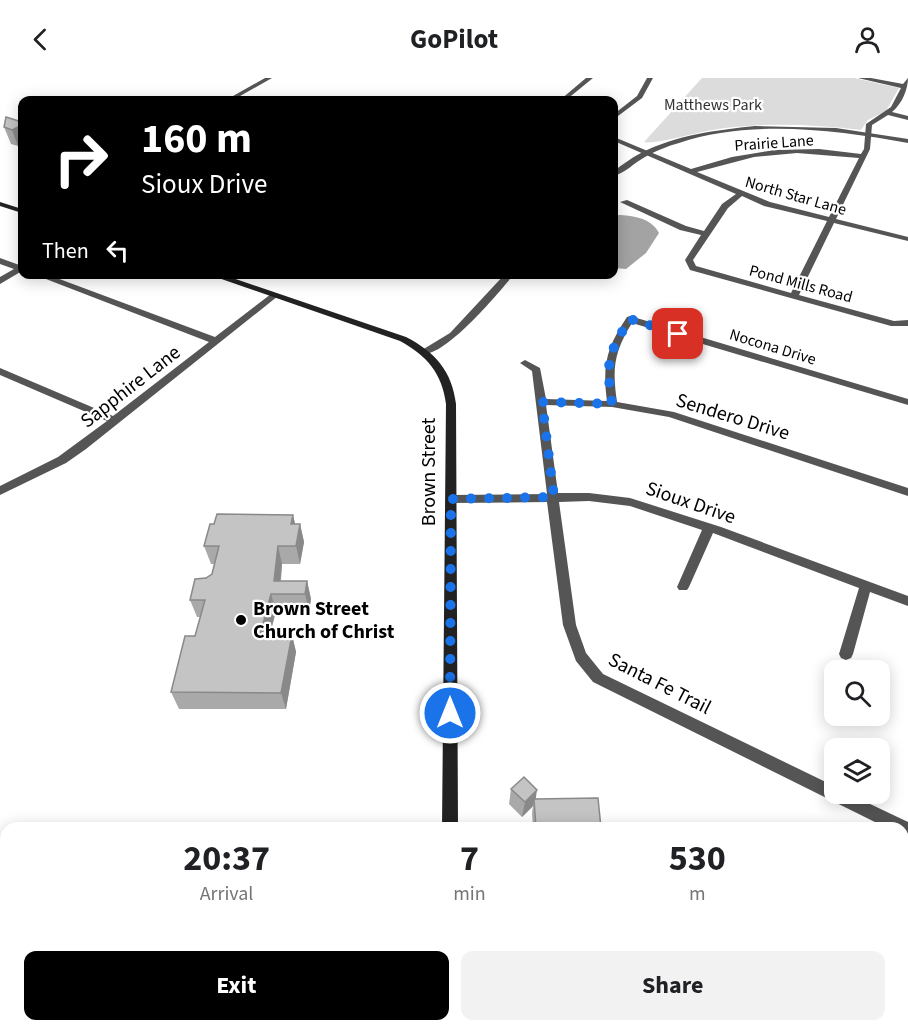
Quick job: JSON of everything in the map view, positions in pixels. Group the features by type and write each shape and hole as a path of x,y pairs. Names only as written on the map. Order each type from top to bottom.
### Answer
{"main road":[{"path":"0,204 18,210"},
{"name":"Brown Street","path":"225,279 393,335 425,352 444,373 450,397 450,822"}],"street":[{"path":"236,96 270,78"},
{"path":"568,96 590,78"},
{"path":"618,114 640,97 650,78"},
{"path":"794,297 868,145 869,124 894,108 907,84 861,78"},
{"path":"889,113 908,118"},
{"path":"618,171 642,153 691,138 736,130 799,128 867,134 908,141"},
{"name":"North Star Lane","path":"618,143 632,151 690,172 740,194 781,208 908,238"},
{"name":"Prairie Lane","path":"690,172 719,161 761,153 814,151 863,156"},
{"path":"624,202 683,228 705,234 725,206 740,194"},
{"name":"Pond Mills Road","path":"705,234 689,260 690,265 697,271 894,324 907,323"},
{"path":"0,261 18,268"},
{"path":"0,281 18,271"},
{"path":"50,279 216,341"},
{"path":"425,352 453,335 505,279"},
{"name":"Sapphire Lane","path":"0,491 62,460 274,296"},
{"name":"Nocona Drive","path":"612,404 609,356 630,319 908,402"},
{"name":"Santa Fe Trail","path":"525,363 537,369 567,615 571,633 584,665 598,678 891,822"},
{"path":"0,371 115,421"},
{"name":"Sendero Drive","path":"542,402 612,404 688,420 908,492"},
{"name":"Sioux Drive","path":"451,499 589,497 630,502 709,528 908,601"},
{"path":"683,587 709,528"},
{"path":"846,654 866,586"}],"green space":[{"name":"Matthews Park","path":"702,78 854,78 899,88 886,111 868,120 861,130 805,125 749,126 712,130 657,142 644,142"}],"shaded area":[{"path":"618,215 633,216 645,220 651,223 659,233 646,253 626,269 618,268"}],"building":[{"path":"6,117 18,121 18,127 12,130 4,127"},
{"name":"Brown Street Church of Christ","path":"217,514 293,515 291,524 300,524 296,546 278,546 274,581 307,581 305,594 271,594 260,635 292,635 281,693 171,692 185,636 195,636 205,600 190,600 195,579 206,578 212,574 219,546 204,546 210,524 214,524"},
{"path":"524,777 537,790 525,802 511,789"},
{"path":"598,798 600,822 536,822 534,799"}],"place":[{"name":"Brown Street Church of Christ","path":"241,620"}],"route":[{"path":"450,713 451,499 554,497 542,402 612,404 609,356 630,319 678,334"}]}
